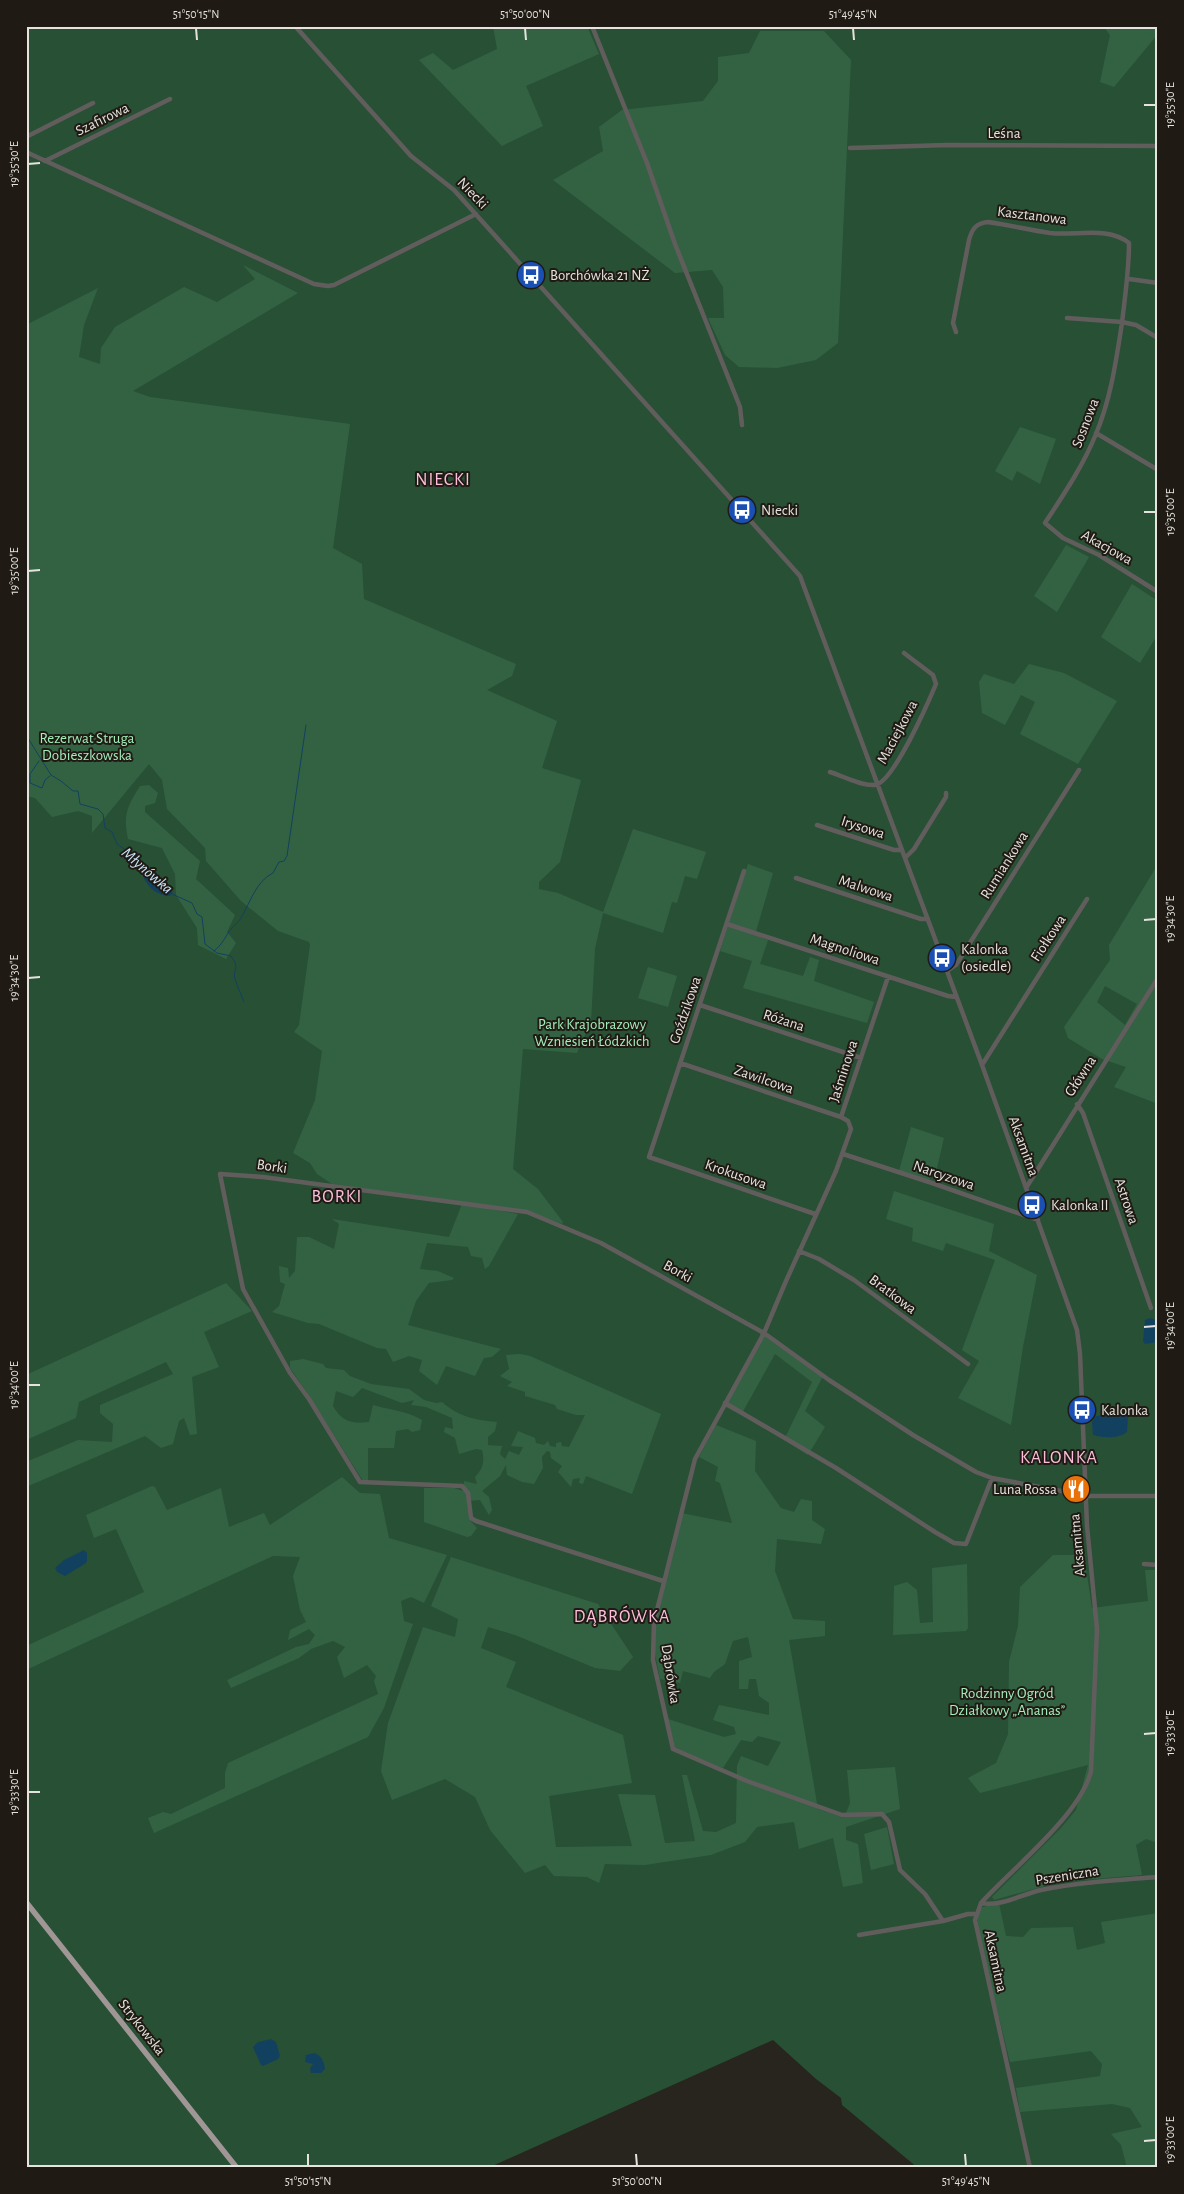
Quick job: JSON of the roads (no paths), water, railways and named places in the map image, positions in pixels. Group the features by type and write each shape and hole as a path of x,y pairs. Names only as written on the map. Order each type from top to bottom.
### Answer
{"main road":[{"name":"Strykowska","path":"26,1902 237,2168"}],"street":[{"name":"Niecki","path":"295,26 411,156 454,190 796,571 805,588 878,785"},
{"path":"592,26 647,164 674,244 740,407 742,425"},
{"name":"Szafirowa","path":"45,161 170,99"},
{"path":"26,137 93,103"},
{"name":"Leśna","path":"850,148 947,145 1158,146"},
{"path":"26,152 314,284 328,286 476,214"},
{"name":"Kasztanowa","path":"956,332 953,323 969,240 973,228 982,223 1048,232 1097,233 1120,236 1129,244 1129,280 1122,322"},
{"path":"1129,280 1158,283"},
{"path":"1067,318 1122,322 1136,325 1158,338"},
{"name":"Sosnowa","path":"1045,523 1077,472 1096,433 1116,366 1122,322"},
{"path":"1096,433 1158,470"},
{"name":"Akacjowa","path":"1045,523 1063,538 1099,555 1158,592"},
{"name":"Maciejkowa","path":"830,772 869,785 878,785 887,779 907,745 936,684 933,675 904,654"},
{"name":"Rumiankowa","path":"947,971 956,965 1079,770"},
{"name":"Aksamitna","path":"878,785 982,1065 1078,1338 1085,1495 1097,1629 1091,1774 1072,1810 981,1903 975,1914 978,1941 1030,2168"},
{"path":"905,858 914,850 946,797 946,793"},
{"name":"Irysowa","path":"817,825 894,850 902,850"},
{"name":"Goździkowa","path":"649,1157 744,871"},
{"name":"Malwowa","path":"796,878 921,919 928,919"},
{"name":"Fiołkowa","path":"982,1065 1088,899"},
{"name":"Magnoliowa","path":"727,924 888,977 956,997"},
{"name":"Jaśminowa","path":"800,1251 843,1154 851,1129 848,1121 841,1117 888,977"},
{"name":"Główna","path":"1026,1188 1077,1104 1158,978"},
{"name":"Różana","path":"700,1005 861,1058"},
{"name":"Zawilcowa","path":"680,1064 841,1117"},
{"name":"Astrowa","path":"1077,1104 1083,1114 1151,1308"},
{"name":"Narcyzowa","path":"843,1154 1038,1220"},
{"name":"Krokusowa","path":"649,1157 816,1214"},
{"name":"Borki","path":"663,1580 476,1521 471,1518 468,1493 462,1486 360,1482 309,1398 290,1373 242,1289 220,1174 263,1177 527,1212 601,1243 764,1333 829,1380 912,1435 959,1463 992,1478 1085,1495 1158,1496"},
{"name":"Dąbrówka","path":"800,1251 764,1333 695,1459 663,1580 654,1622 653,1660 673,1749 755,1784 839,1814 857,1816 878,1813 885,1815 900,1870 925,1894 943,1921"},
{"name":"Bratkowa","path":"800,1251 819,1259 854,1280 968,1364"},
{"path":"724,1404 836,1468 935,1532 954,1542 966,1544 992,1478"},
{"path":"1144,1564 1158,1564"},
{"name":"Pszeniczna","path":"981,1903 992,1904 1041,1890 1080,1884 1158,1877"},
{"path":"859,1935 975,1914"}],"water":[{"path":"150,871 156,873 173,893 170,896 158,893 149,886 144,879"},
{"path":"1150,1318 1158,1321 1158,1342 1145,1344 1143,1341 1145,1320"},
{"path":"1112,1414 1128,1416 1127,1432 1111,1437 1093,1435 1092,1422 1096,1416"},
{"path":"84,1550 87,1553 86,1563 65,1576 57,1572 55,1568 64,1560"},
{"path":"271,2039 276,2042 280,2056 278,2059 263,2066 253,2047 258,2042"},
{"path":"314,2053 324,2063 325,2069 321,2073 311,2073 310,2068 313,2064 305,2062 306,2055"}],"waterway":[{"path":"214,951 240,919 262,881 273,873 279,862 284,861 287,856 306,725"},
{"name":"Młynówka","path":"26,735 51,775 73,791 78,791 80,804 98,809 103,814 105,828 112,832 117,844 137,858 148,874"},
{"name":"Młynówka","path":"39,761 30,774 30,783 42,788 45,780 50,776"},
{"name":"Młynówka","path":"172,894 192,903 197,914 202,917 205,944 217,953 231,956 236,967 235,979 244,1002"}],"place":[{"name":"Borchówka 21 NŻ","path":"531,275"},
{"name":"Niecki","path":"742,510"},
{"name":"Kalonka (osiedle)","path":"942,958"},
{"name":"Kalonka II","path":"1032,1205"},
{"name":"Kalonka","path":"1082,1410"},
{"name":"Luna Rossa","path":"1076,1489"}],"district":[{"name":"NIECKI","path":"443,479"},
{"name":"BORKI","path":"337,1196"},
{"name":"KALONKA","path":"1059,1457"},
{"name":"DĄBRÓWKA","path":"622,1616"}],"park label":[{"name":"Rezerwat Struga Dobieszkowska","path":"87,746"},
{"name":"Park Krajobrazowy Wzniesień Łódzkich","path":"592,1032"},
{"name":"Rodzinny Ogród Działkowy „Ananas”","path":"1007,1702"}]}
